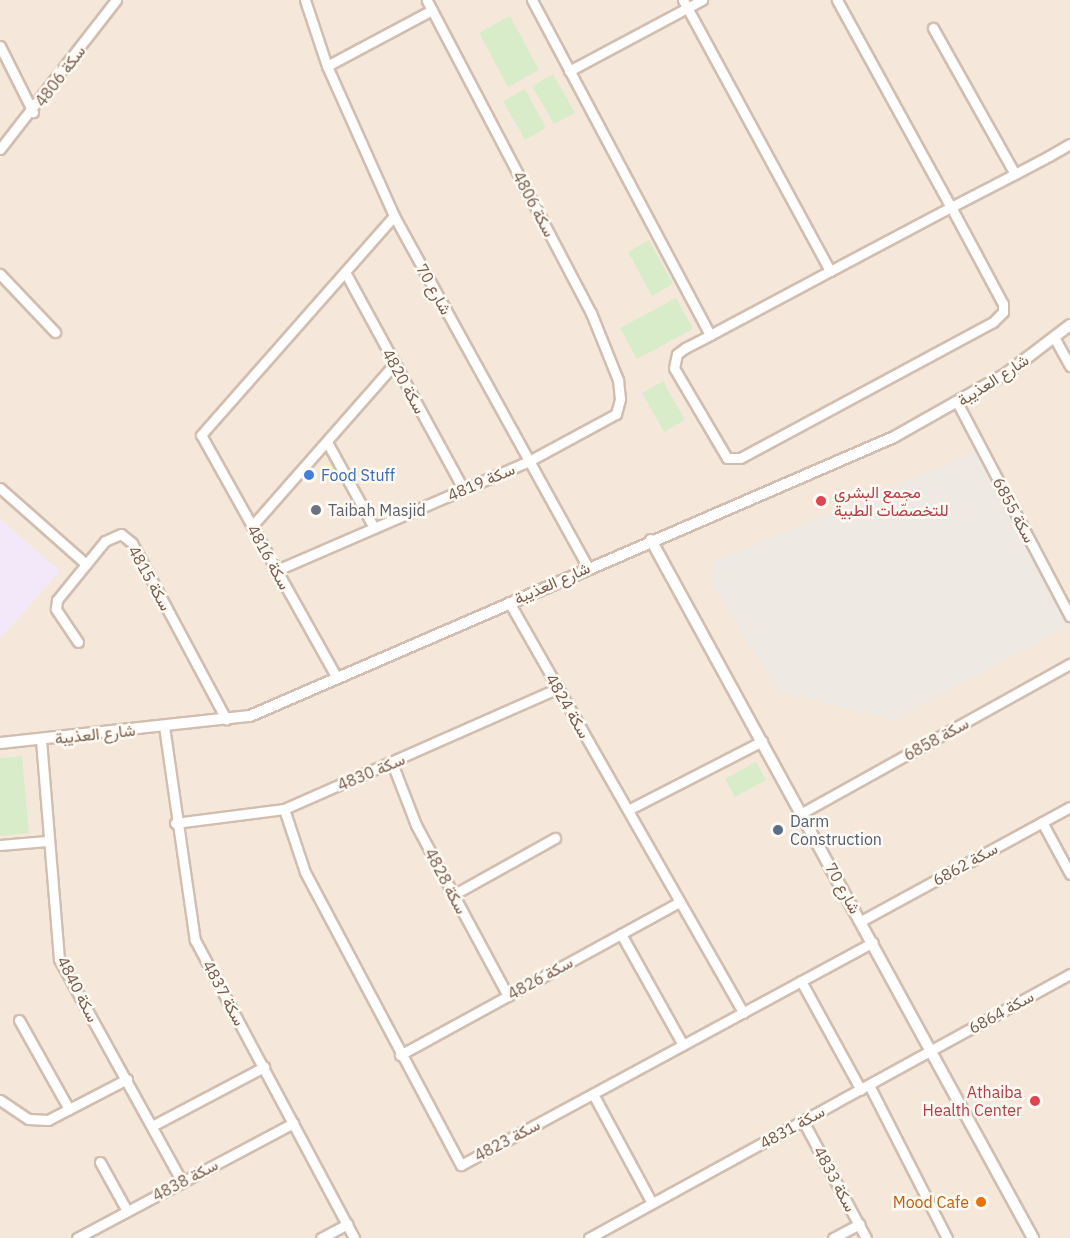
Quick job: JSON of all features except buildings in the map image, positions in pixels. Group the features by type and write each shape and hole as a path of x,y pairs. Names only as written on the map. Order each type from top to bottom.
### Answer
{"street":[{"name":"شارع 70","path":"305,0 327,66 394,216 588,567"},
{"name":"سكة 4806","path":"427,0 591,313 618,380 620,399 616,414"},
{"path":"532,0 710,335"},
{"path":"569,71 685,4 702,0"},
{"path":"837,0 951,207 1003,304 999,318 734,460 723,455 674,368 677,354 710,335 951,207 1015,174 1070,144"},
{"name":"سكة 4806","path":"0,149 33,112 113,2"},
{"path":"685,4 830,271"},
{"path":"327,66 432,10"},
{"path":"933,28 1015,174"},
{"path":"0,46 33,112"},
{"path":"345,272 394,216"},
{"name":"سكة 4820","path":"345,272 464,490"},
{"name":"سكة 4816","path":"337,678 201,435 345,272"},
{"path":"0,274 55,332"},
{"name":"شارع العذيبة","path":"0,743 250,716 588,567 894,437 958,404 1055,339 1070,325"},
{"path":"1055,339 1070,366"},
{"path":"252,526 395,363"},
{"name":"سكة 6855","path":"958,404 1070,616"},
{"name":"سكة 4819","path":"277,570 529,461 616,414"},
{"path":"327,442 374,528"},
{"path":"0,488 86,564"},
{"name":"سكة 4815","path":"78,642 56,609 57,600 112,536 126,537 226,720"},
{"name":"شارع 70","path":"651,540 1033,1238"},
{"name":"سكة 4824","path":"509,602 743,1013"},
{"name":"سكة 6858","path":"801,813 1070,664"},
{"name":"سكة 4830","path":"175,823 284,809 558,688"},
{"name":"سكة 4837","path":"164,726 175,823 195,940 354,1238"},
{"name":"سكة 4840","path":"41,740 47,841 59,959 182,1182"},
{"path":"628,810 762,741"},
{"name":"سكة 4828","path":"392,763 416,825 508,996"},
{"name":"سكة 6862","path":"861,921 1070,807"},
{"name":"سكة 4823","path":"284,809 305,872 400,1055 461,1165 873,942"},
{"path":"1042,822 1070,874"},
{"path":"453,895 555,838"},
{"path":"0,845 47,841"},
{"name":"سكة 4826","path":"400,1055 680,902"},
{"path":"621,934 683,1045"},
{"name":"سكة 6864","path":"932,1051 1070,974"},
{"path":"801,981 865,1087 947,1238"},
{"path":"19,1020 69,1109"},
{"name":"سكة 4831","path":"589,1238 932,1051"},
{"path":"152,1126 264,1067"},
{"path":"0,1100 28,1119 48,1120 126,1078"},
{"path":"592,1094 652,1203"},
{"name":"سكة 4833","path":"803,1121 866,1238"},
{"name":"سكة 4838","path":"77,1238 293,1123"},
{"path":"100,1162 127,1211"},
{"path":"321,1238 347,1224"},
{"path":"833,1238 859,1224"}],"shaded area":[{"path":"0,0 1070,0 1070,1238 0,1238"},
{"path":"977,451 1070,625 894,720 778,691 710,581 715,561"},
{"path":"0,519 60,571 0,639"}],"green space":[{"path":"510,16 539,70 508,87 479,33"},
{"path":"553,74 575,113 554,124 532,86"},
{"path":"525,89 546,128 525,140 503,101"},
{"path":"649,240 673,284 652,296 628,252"},
{"path":"676,298 693,329 637,359 620,328"},
{"path":"663,381 685,420 664,432 642,393"},
{"path":"22,756 29,833 0,836 0,758"},
{"path":"756,762 766,780 735,797 725,779"}],"place":[{"name":"Food Stuff","path":"309,475"},
{"name":"مجمع البشرى للتخصصّات الطبية","path":"821,501"},
{"name":"Taibah Masjid","path":"316,510"},
{"name":"Darm Construction","path":"778,830"},
{"name":"Athaiba Health Center","path":"1035,1101"},
{"name":"Mood Cafe","path":"981,1202"}]}
